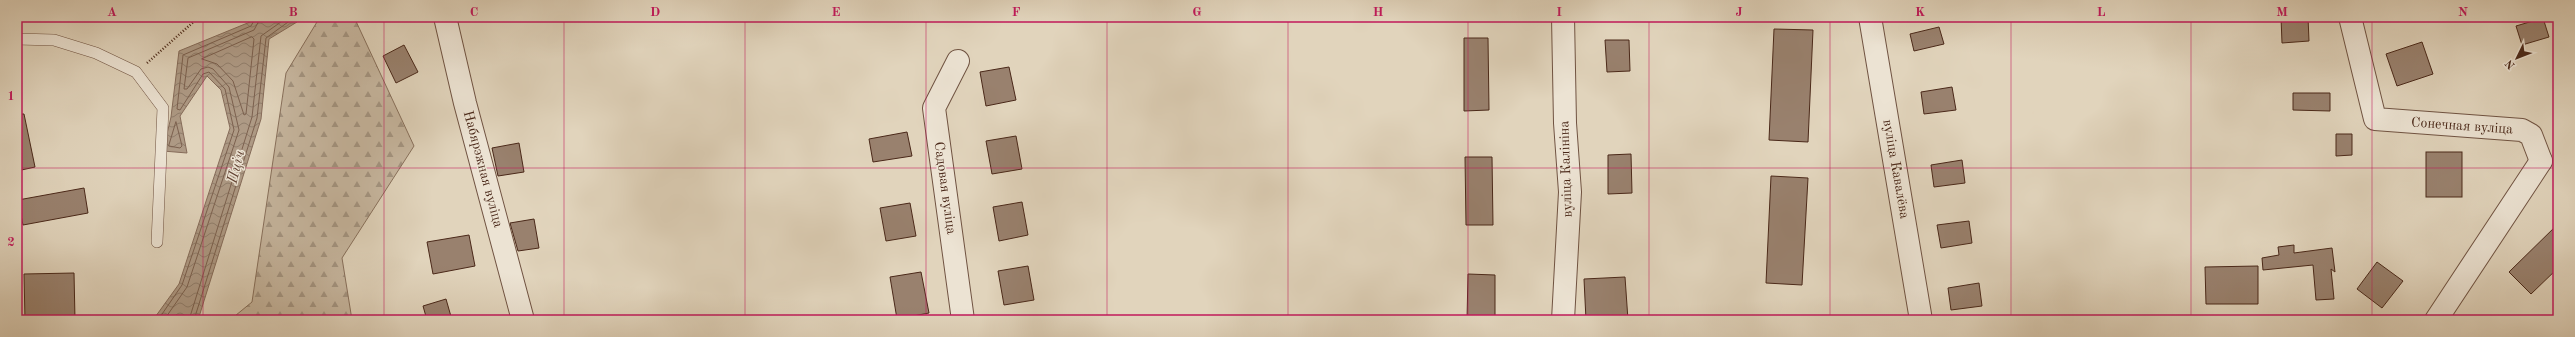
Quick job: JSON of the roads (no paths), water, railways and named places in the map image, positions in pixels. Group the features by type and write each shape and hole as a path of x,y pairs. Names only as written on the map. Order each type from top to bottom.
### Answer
{"street":[{"name":"Набярэжная вуліца","path":"445,17 465,103 523,320"},
{"name":"вуліца Калініна","path":"1563,17 1565,116 1570,192 1563,320"},
{"name":"вуліца Кавалёва","path":"1870,17 1922,320"},
{"name":"Сонечная вуліца","path":"2350,17 2375,119 2522,130 2531,135 2550,160 2436,320"},
{"name":"Садовая вуліца","path":"958,62 934,108 963,320"}],"lane":[{"path":"17,39 54,40 96,53 136,72 163,108 157,242"}],"water":[{"name":"Пціч","path":"252,17 299,17 297,22 269,39 261,119 198,320 153,320 179,284 230,128 221,90 207,76 180,116 187,153 163,151 171,117 179,51 250,22"}]}
